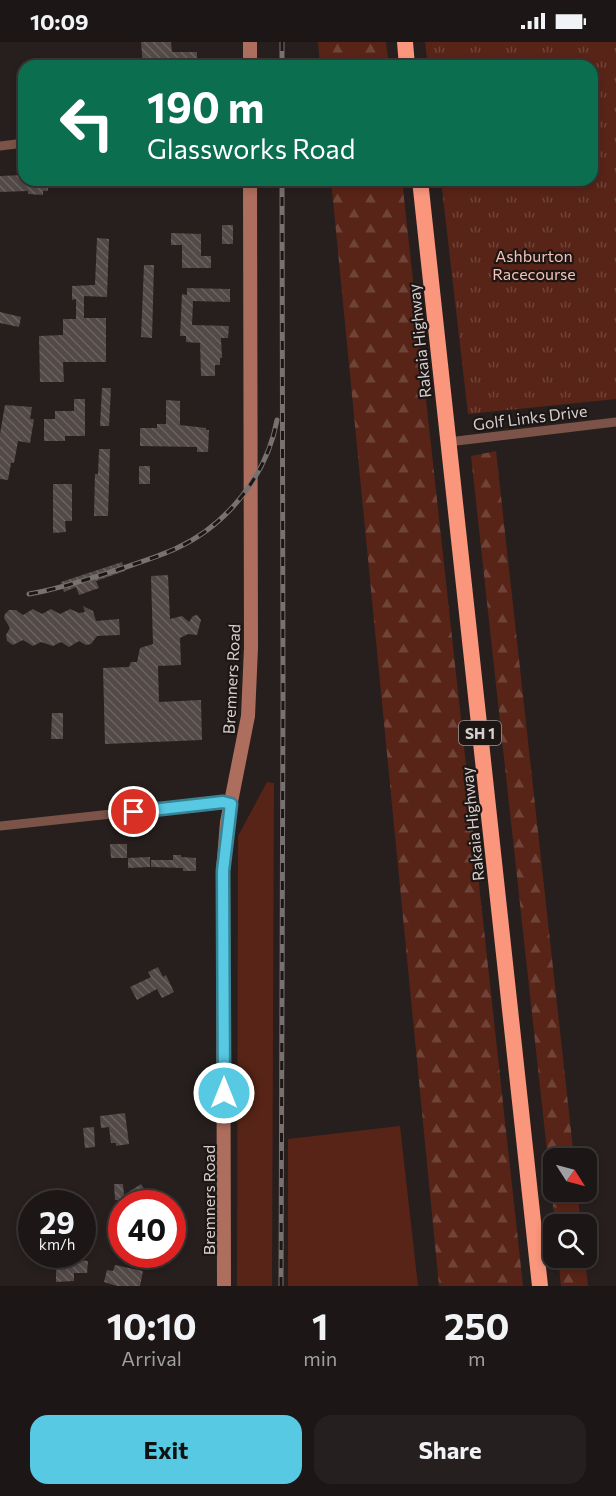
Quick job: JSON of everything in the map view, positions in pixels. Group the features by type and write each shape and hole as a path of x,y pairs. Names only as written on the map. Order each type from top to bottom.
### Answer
{"highway":[{"path":"405,42 406,60"},
{"name":"Rakaia Highway","path":"421,186 540,1286"}],"street":[{"path":"250,42 250,60"},
{"path":"0,146 18,144"},
{"name":"Bremners Road","path":"224,1286 223,871 231,804 245,738 250,693 250,186"},
{"name":"Golf Links Drive","path":"448,442 616,422"},
{"path":"0,826 223,802 231,804"}],"green space":[{"path":"318,42 386,42 388,60 320,60"},
{"name":"Ashburton Racecourse","path":"425,42 616,42 616,399 468,414 442,186 598,186 598,60 427,60"},
{"path":"332,186 403,186 523,1286 439,1286"},
{"path":"496,451 573,1148 547,1148 471,456"},
{"path":"267,782 274,783 272,1286 237,1286 238,836"},
{"path":"400,1126 418,1286 288,1286 288,1139"},
{"path":"553,1202 578,1202 580,1214 554,1214"},
{"path":"559,1268 586,1268 588,1286 561,1286"}],"building":[{"path":"141,42 171,42 172,52 197,52 197,60 142,60"},
{"path":"18,175 18,186 48,186 48,191 43,191 43,195 28,194 28,191 0,192 0,176"},
{"path":"222,225 233,225 233,244 222,244"},
{"path":"171,233 201,234 201,256 211,256 211,268 182,268 182,245 171,245"},
{"path":"97,238 109,239 107,297 84,296 84,318 106,318 106,362 63,362 64,382 40,382 39,336 63,335 63,319 76,319 76,299 72,300 72,286 95,285"},
{"path":"144,265 154,265 152,338 141,337"},
{"path":"187,288 230,289 230,302 193,301 192,325 229,326 228,338 221,338 222,358 220,358 220,365 215,365 215,376 201,376 200,343 186,342 186,336 180,336 182,294 187,295"},
{"path":"0,312 21,317 19,327 0,323"},
{"path":"102,388 111,388 109,426 100,426"},
{"path":"74,399 85,399 85,436 65,436 65,441 44,441 44,419 55,419 55,411 74,411"},
{"path":"166,400 180,401 180,425 209,430 208,452 197,452 197,447 140,446 140,428 157,428 157,424 166,424"},
{"path":"5,405 32,407 30,419 34,419 30,443 18,441 8,480 0,479 0,434"},
{"path":"99,449 110,449 108,516 94,516 95,474 98,474"},
{"path":"139,466 150,466 150,484 139,484"},
{"path":"53,484 72,484 72,521 65,521 66,532 53,533"},
{"path":"122,562 125,571 96,581 99,588 79,595 76,587 64,592 61,582"},
{"path":"168,575 170,619 182,616 189,622 193,616 197,615 201,620 197,635 188,634 180,638 181,665 158,666 159,702 201,700 202,740 105,744 103,668 129,667 131,662 137,662 140,648 153,644 151,576"},
{"path":"83,606 93,611 96,621 119,619 120,635 97,636 91,644 86,645 79,641 69,647 61,642 53,646 41,642 33,646 23,640 13,645 7,641 6,635 10,628 4,618 9,610 16,610 23,615 33,609 42,614 51,609 60,614 70,609 79,613 85,612"},
{"path":"52,713 63,713 63,739 51,739"},
{"path":"110,844 127,844 127,858 111,858"},
{"path":"173,855 196,858 196,871 183,871 183,868 151,867 151,860 173,860"},
{"path":"150,857 150,867 128,868 128,858"},
{"path":"158,967 163,977 166,975 174,992 162,998 157,989 137,1000 130,987 151,977 148,972"},
{"path":"125,1113 129,1144 116,1146 116,1143 111,1143 109,1127 101,1128 100,1116"},
{"path":"94,1127 95,1147 85,1148 83,1128"},
{"path":"114,1184 123,1184 124,1190 114,1190"},
{"path":"141,1184 145,1190 132,1190"},
{"path":"56,1268 87,1268 87,1273 74,1273 74,1281 56,1282"},
{"path":"114,1268 129,1268 143,1271 140,1286 117,1286 104,1282 107,1270 113,1271"}],"railway":[{"path":"282,42 282,60"},
{"path":"281,1286 282,186"},
{"path":"29,594 62,587 117,570 177,548 195,538 228,512 254,479 272,440 277,420"}],"route":[{"path":"134,812 223,802 231,804 227,822 223,871 224,1093"}]}
